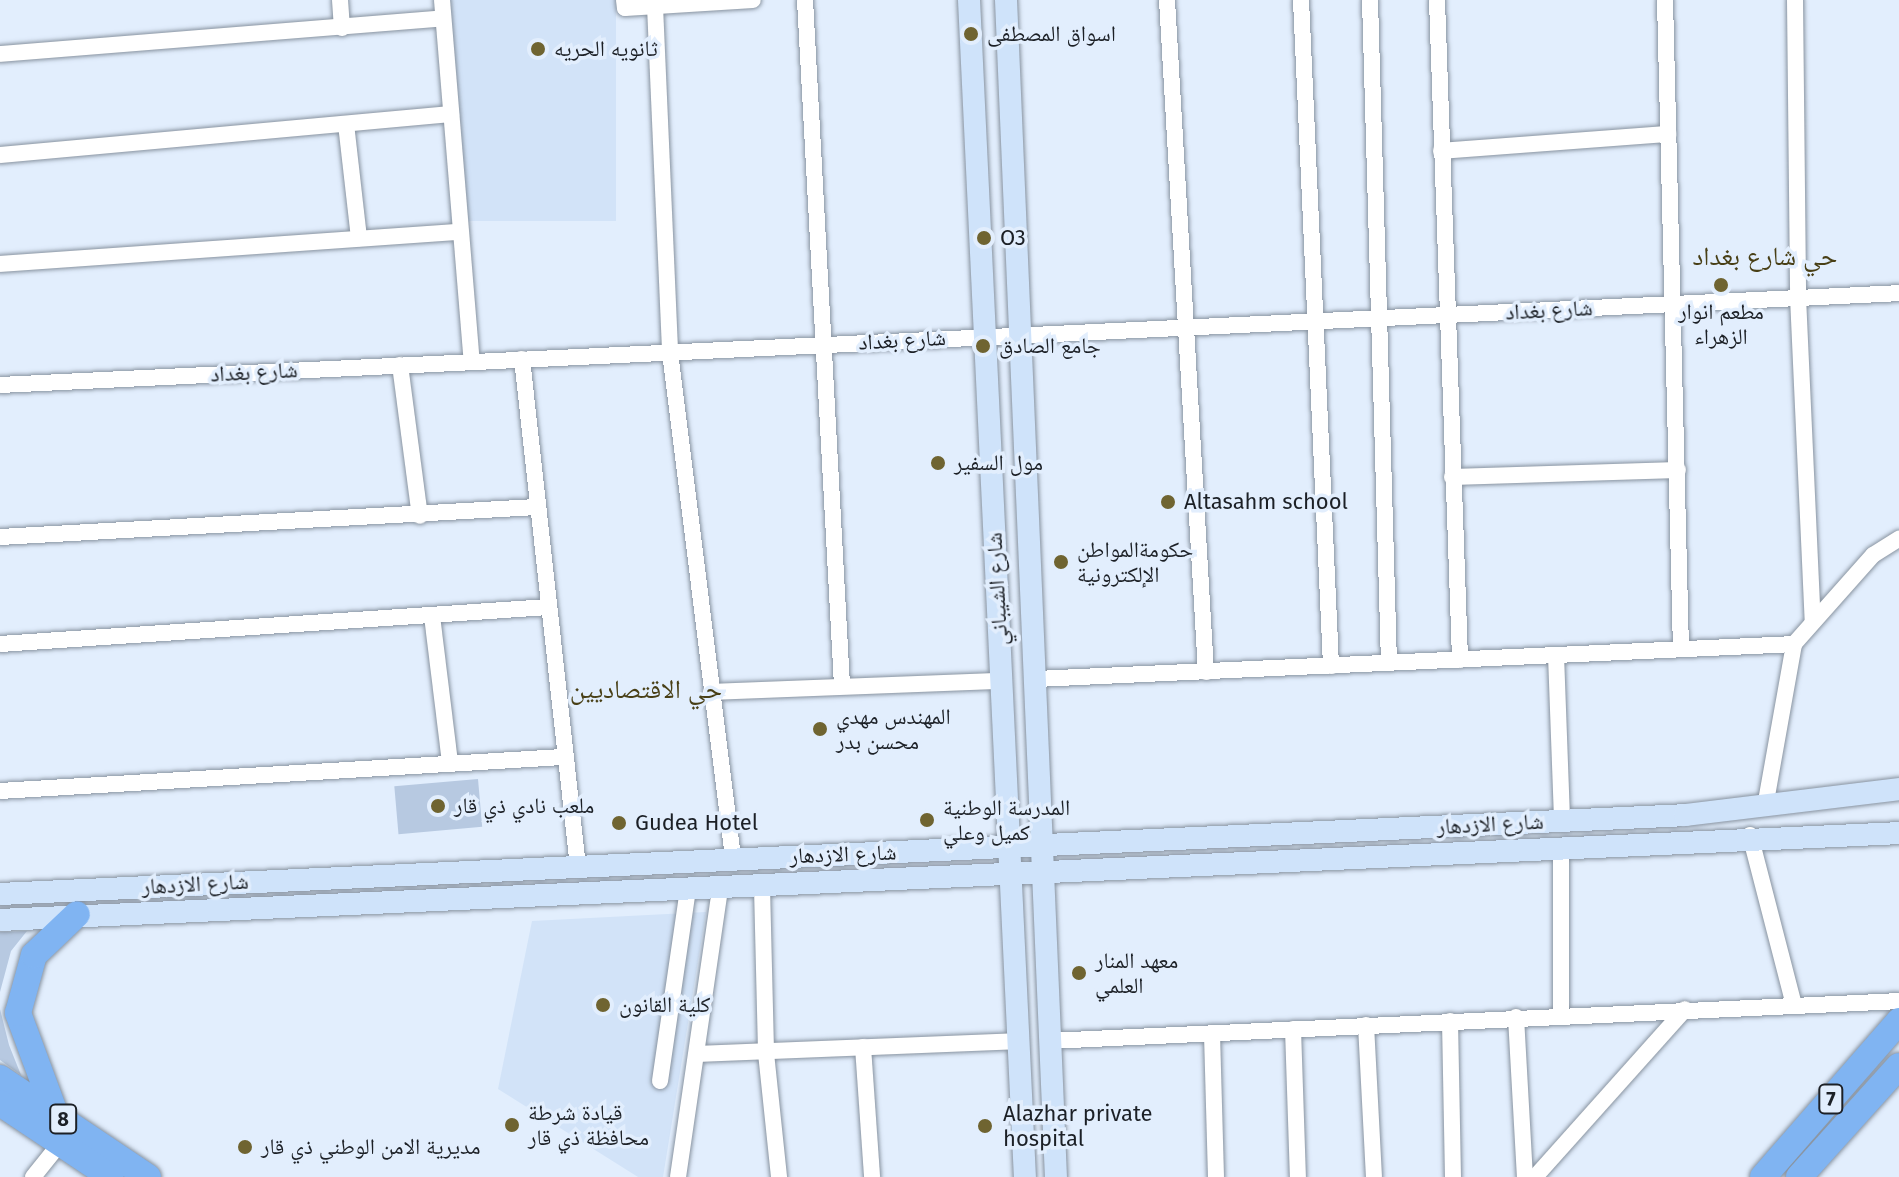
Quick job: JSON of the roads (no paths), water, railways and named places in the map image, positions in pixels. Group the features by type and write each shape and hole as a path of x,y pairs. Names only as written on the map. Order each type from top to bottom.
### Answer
{"highway":[{"path":"55,1113 18,1013 34,955 77,914"},
{"name":"7","path":"1763,1177 1899,1021"},
{"name":"7","path":"1799,1177 1899,1066"},
{"name":"8","path":"0,1078 148,1177"},
{"name":"8","path":"0,1103 111,1177"},
{"path":"0,1124 61,1142"}],"main road":[{"name":"شارع الشيباني","path":"969,0 1025,1177"},
{"name":"شارع الشيباني","path":"1006,0 1056,1177"},
{"name":"شارع الازدهار","path":"0,894 1685,815 1899,789"},
{"path":"1460,826 1462,855"},
{"name":"شارع الازدهار","path":"0,920 419,899 1042,876 1462,855 1750,835 1899,833"},
{"path":"418,873 419,899"}],"street":[{"path":"340,0 342,28"},
{"path":"442,0 472,362"},
{"path":"624,0 625,8 753,0"},
{"path":"805,0 842,685"},
{"path":"1167,0 1206,672"},
{"path":"1301,0 1331,666"},
{"path":"1370,0 1382,318 1389,663"},
{"path":"1437,0 1445,315 1460,660"},
{"path":"1665,0 1681,649"},
{"path":"1795,0 1798,297 1813,622"},
{"path":"655,6 670,352 733,858"},
{"path":"0,54 443,18"},
{"path":"0,155 451,114"},
{"path":"346,124 359,238"},
{"path":"1441,151 1668,134"},
{"path":"0,264 459,232"},
{"name":"شارع بغداد","path":"0,385 1899,293"},
{"path":"522,359 563,757 578,867"},
{"path":"400,365 420,516"},
{"path":"1452,477 1678,470"},
{"path":"0,537 420,516 536,507"},
{"path":"1765,807 1794,644 1873,555 1899,539"},
{"path":"0,644 548,607"},
{"path":"432,616 450,762"},
{"path":"1036,679 1794,644"},
{"path":"1556,655 1562,821"},
{"path":"711,692 1001,681"},
{"path":"0,791 563,757"},
{"path":"1750,835 1794,1005"},
{"path":"1561,849 1561,1014"},
{"path":"762,887 766,1053 779,1177"},
{"path":"678,1177 720,889"},
{"path":"660,1081 688,890"},
{"path":"1049,1041 1561,1014 1899,1001"},
{"path":"1535,1177 1685,1009"},
{"path":"1516,1017 1525,1177"},
{"path":"1450,1021 1453,1177"},
{"path":"1366,1025 1374,1177"},
{"path":"1293,1029 1298,1177"},
{"path":"1212,1034 1216,1177"},
{"path":"698,1054 1020,1041"},
{"path":"863,1047 872,1177"},
{"path":"33,1177 61,1142"}],"place":[{"name":"اسواق المصطفى","path":"971,34"},
{"name":"ثانويه الحريه","path":"538,49"},
{"name":"O3","path":"984,238"},
{"name":"مطعم انوار الزهراء","path":"1721,285"},
{"name":"جامع الصادق","path":"983,346"},
{"name":"مول السفير","path":"938,463"},
{"name":"Altasahm school","path":"1168,502"},
{"name":"حكومةالمواطن الإلكترونية","path":"1061,562"},
{"name":"المهندس مهدي محسن بدر","path":"820,729"},
{"name":"ملعب نادي ذي قار","path":"438,806"},
{"name":"المدرسة الوطنية كميل وعلي","path":"927,820"},
{"name":"Gudea Hotel","path":"619,823"},
{"name":"معهد المنار العلمي","path":"1079,973"},
{"name":"كلية القانون","path":"603,1005"},
{"name":"قيادة شرطة محافظة ذي قار","path":"512,1125"},
{"name":"Alazhar private hospital","path":"985,1126"},
{"name":"مديرية الامن الوطني ذي قار","path":"245,1147"}],"district":[{"name":"حي شارع بغداد","path":"1765,257"},
{"name":"حي الاقتصاديين","path":"646,690"}]}
